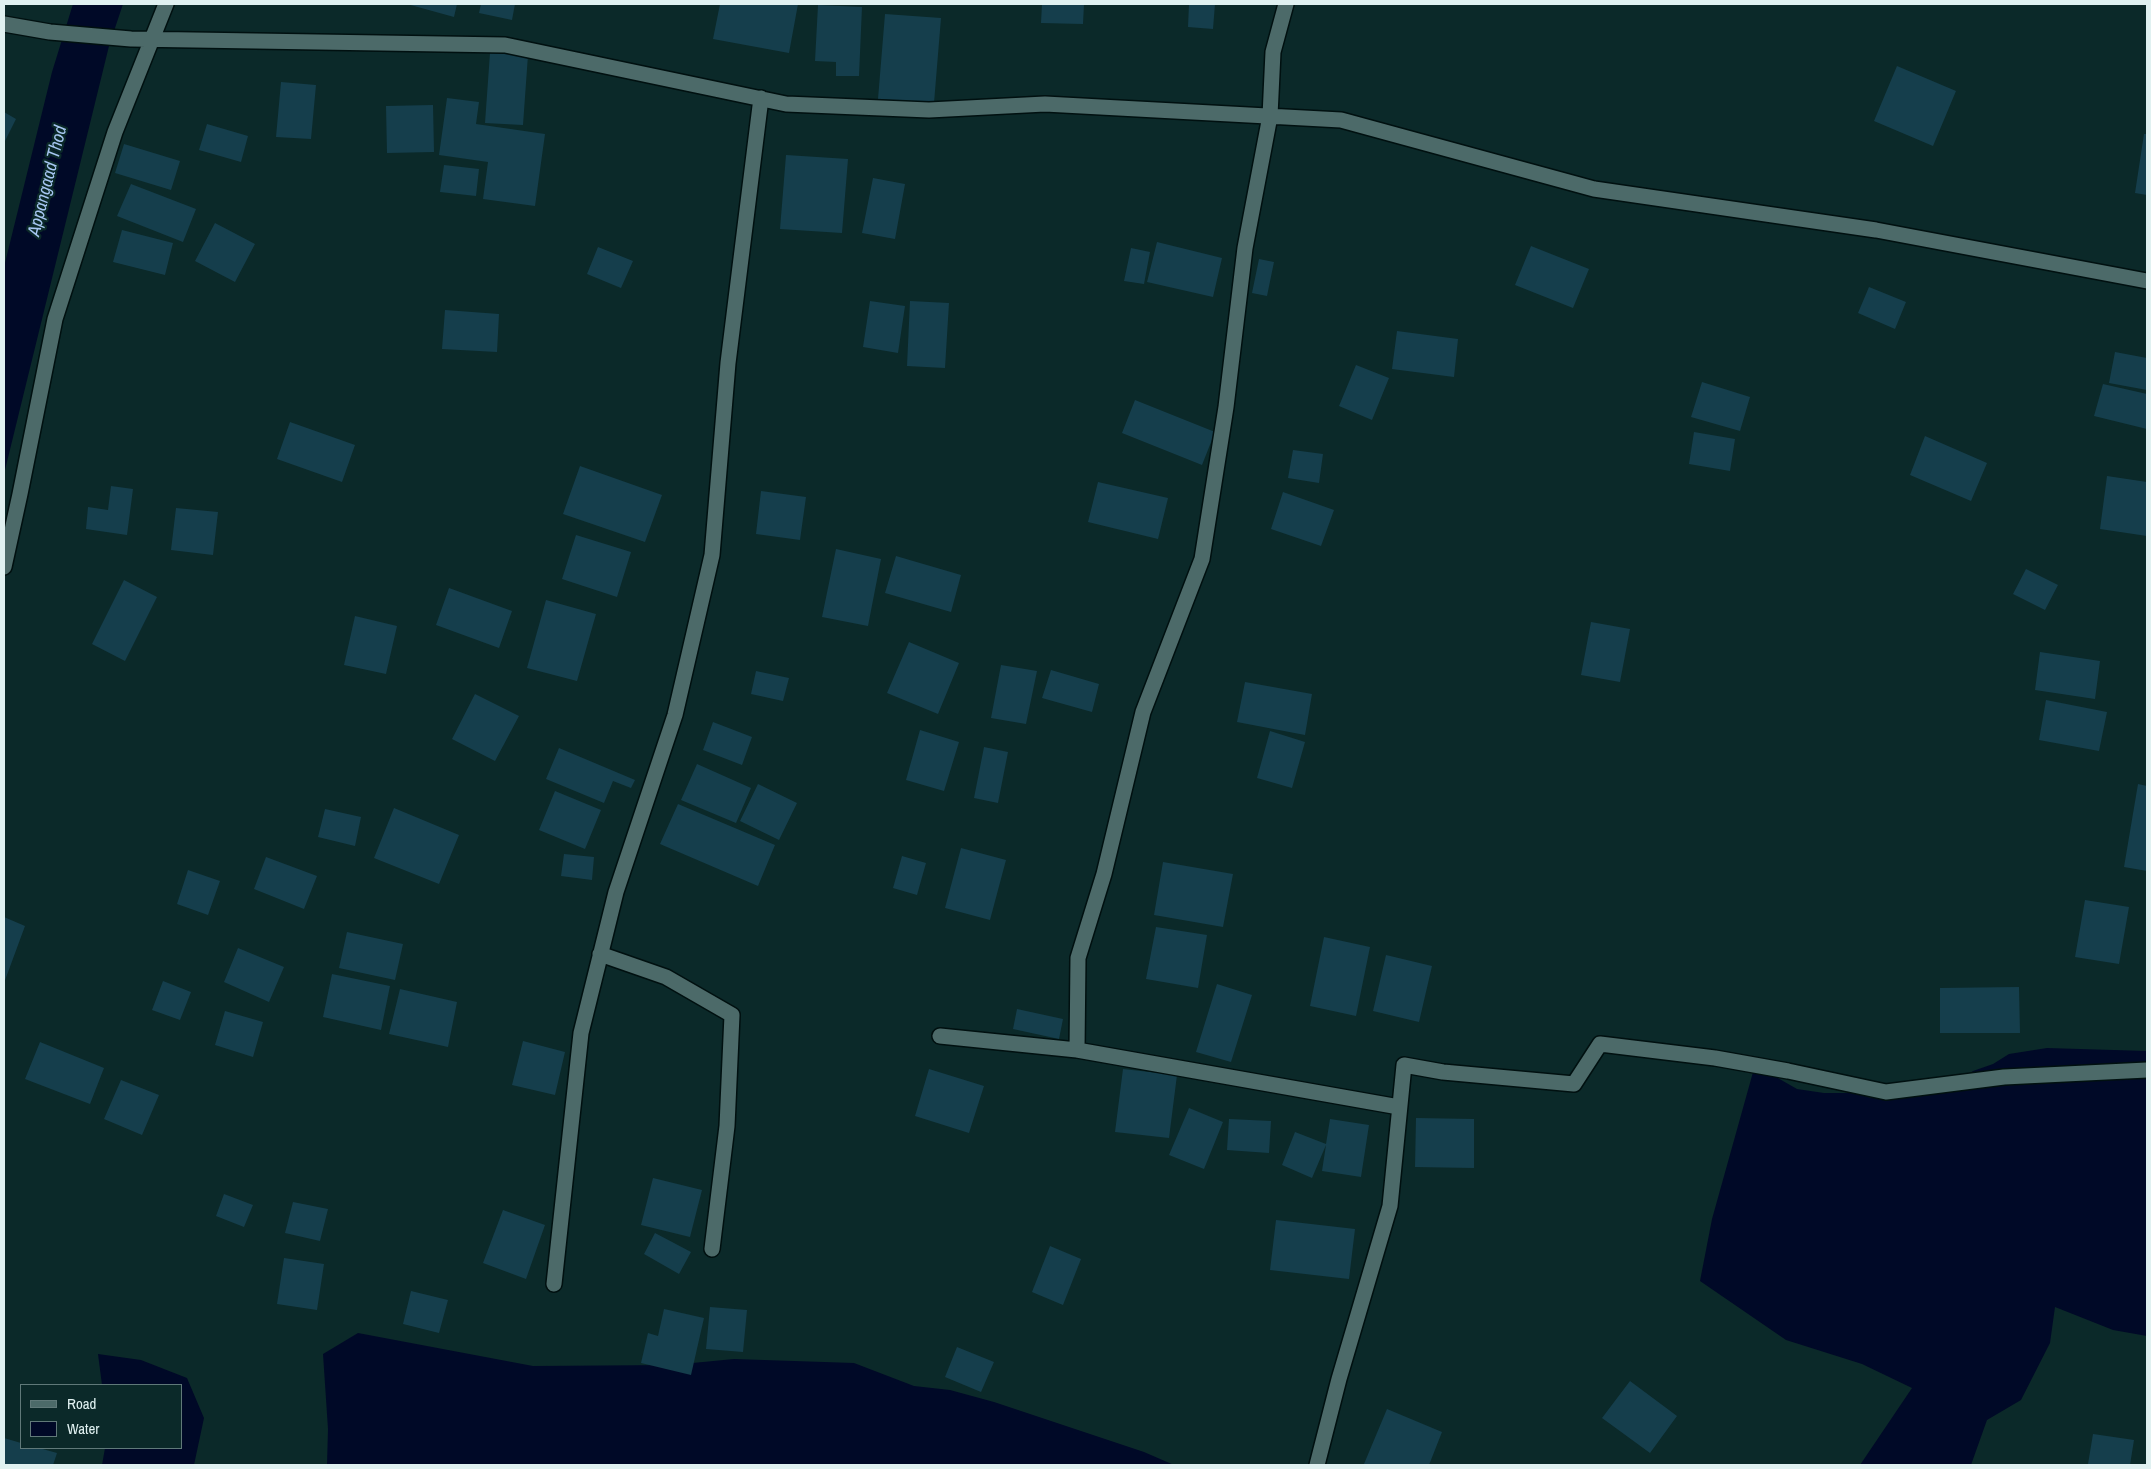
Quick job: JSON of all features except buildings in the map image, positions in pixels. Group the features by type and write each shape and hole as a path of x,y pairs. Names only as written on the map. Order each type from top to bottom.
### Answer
{"street":[{"path":"4,567 55,319 115,132 166,4"},
{"path":"1077,1050 1078,958 1104,874 1143,712 1202,559 1226,407 1245,248 1270,116 1273,52 1286,4"},
{"path":"4,24 50,32 151,40 505,45 786,104 929,110 1045,104 1341,120 1594,189 1876,230 2147,281"},
{"path":"554,1284 581,1033 616,892 675,715 712,555 728,363 761,98"},
{"path":"600,954 666,977 732,1015 727,1126 712,1249"},
{"path":"940,1036 1077,1050 1399,1107"},
{"path":"1317,1465 1339,1379 1390,1206 1404,1065 1443,1072 1574,1084 1600,1044 1715,1058 1886,1092 2004,1077 2147,1070"}],"water":[{"name":"Appangaad Thod","path":"73,4 123,4 109,46 4,474 4,267 52,72"},
{"path":"2047,1048 2147,1051 2147,1336 2113,1330 2055,1307 2050,1343 2021,1400 1987,1420 1971,1465 1860,1465 1912,1388 1862,1364 1786,1340 1700,1281 1712,1219 1755,1065 1797,1089 1824,1093 1855,1093 1871,1098 1901,1087 1949,1088 1973,1071 1993,1064 2009,1054"},
{"path":"358,1333 533,1366 672,1365 734,1359 854,1363 914,1386 950,1390 994,1402 1144,1452 1174,1465 327,1465 328,1429 323,1354"},
{"path":"98,1354 141,1360 187,1378 204,1418 194,1465 102,1465 105,1449 182,1449 182,1384 102,1384"}]}
